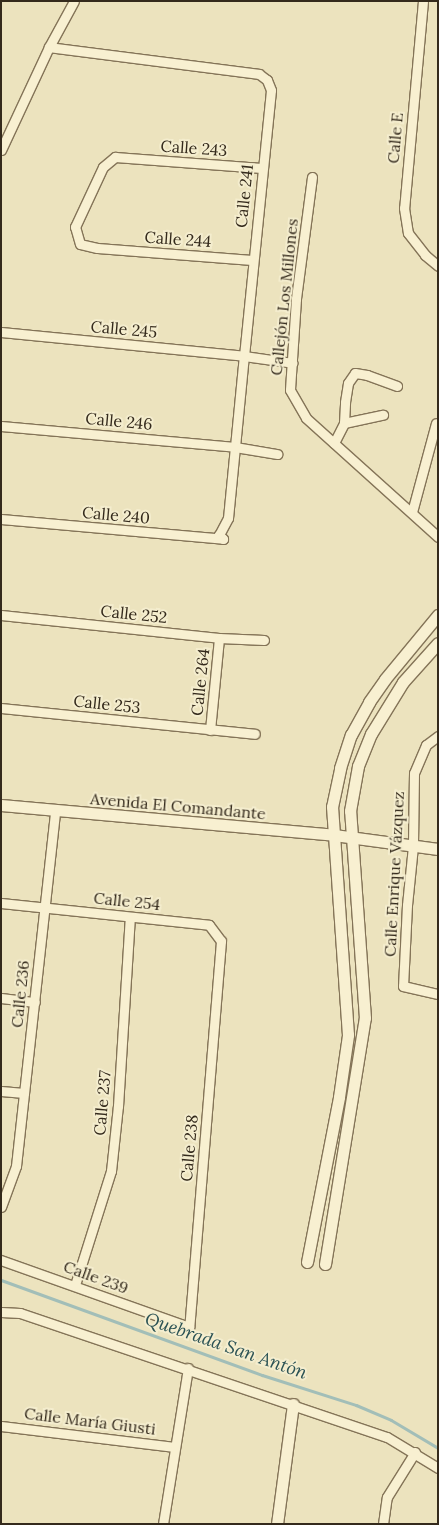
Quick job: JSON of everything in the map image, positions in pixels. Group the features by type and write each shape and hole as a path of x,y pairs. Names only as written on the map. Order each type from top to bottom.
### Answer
{"main road":[{"path":"308,1262 339,1097 348,1035 334,860 332,807 340,768 351,735 386,679 438,615"},
{"path":"325,1264 366,1018 350,811 358,766 371,734 403,682 438,643"},
{"name":"Avenida El Comandante","path":"1,805 334,836 438,849"},
{"path":"277,1524 294,1404"}],"street":[{"path":"1,150 49,47 74,1"},
{"name":"Calle E","path":"423,1 404,208 408,233 425,255 438,266"},
{"name":"Calle 241","path":"49,47 259,74 267,80 271,90 252,260 228,518 219,535"},
{"name":"Calle 244","path":"124,158 115,157 103,168 75,227 80,244 101,249 252,260"},
{"name":"Calle 243","path":"124,158 262,168"},
{"name":"Callejón Los Millones","path":"312,177 296,299 290,390 306,418 438,536"},
{"name":"Calle 245","path":"1,332 244,356 293,363"},
{"path":"334,442 344,423 348,383 355,373 397,386"},
{"path":"344,423 383,416"},
{"path":"412,512 436,423"},
{"name":"Calle 246","path":"1,426 235,447 277,454"},
{"name":"Calle 240","path":"1,519 223,539 219,535"},
{"name":"Calle 252","path":"1,614 219,638 264,640"},
{"name":"Calle 264","path":"210,730 219,638"},
{"name":"Calle 253","path":"1,708 255,734"},
{"name":"Calle Enrique Vázquez","path":"438,736 426,745 414,773 413,846 407,905 403,986 438,994"},
{"name":"Calle 236","path":"1,1207 16,1166 55,811"},
{"name":"Calle 254","path":"1,902 209,925 221,941 219,962"},
{"name":"Calle 237","path":"75,1286 111,1171 118,1106 130,917"},
{"name":"Calle 238","path":"180,1323 190,1327 219,962"},
{"path":"1,998 35,1002"},
{"path":"1,1091 24,1093"},
{"name":"Calle 239","path":"1,1260 180,1323"},
{"path":"308,1262 325,1264"},
{"path":"1,1312 20,1312 387,1437 438,1468"},
{"path":"163,1524 188,1368"},
{"name":"Calle María Giusti","path":"1,1426 176,1447"},
{"path":"383,1524 387,1497 414,1452"}],"waterway":[{"name":"Quebrada San Antón","path":"1,1280 262,1375 356,1405 391,1420 438,1448"}]}
